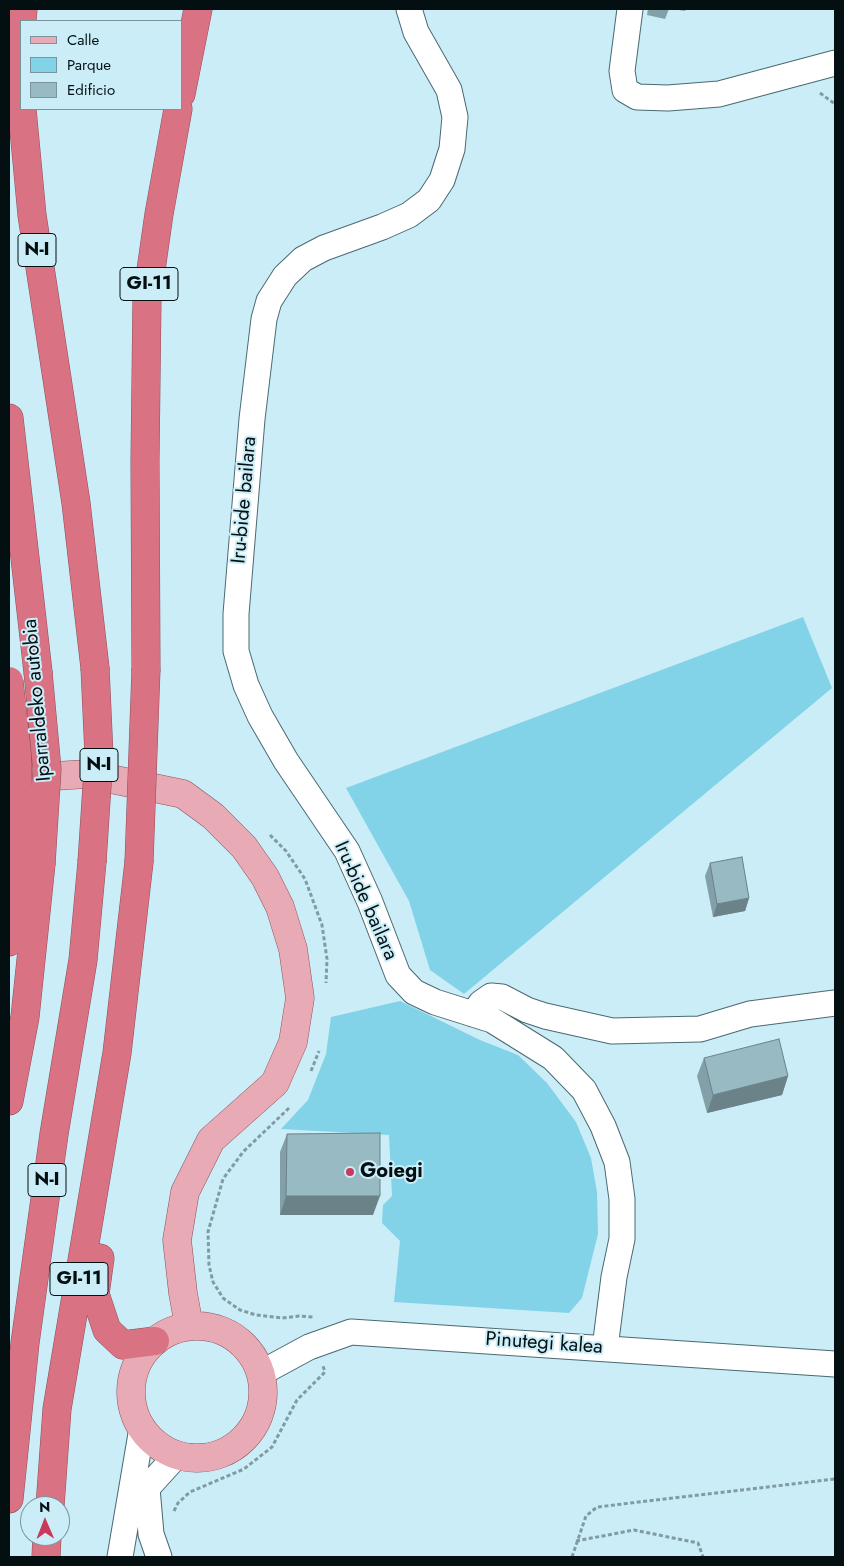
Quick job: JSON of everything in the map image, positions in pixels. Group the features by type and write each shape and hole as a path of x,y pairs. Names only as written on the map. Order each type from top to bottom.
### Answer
{"highway":[{"path":"182,89 198,9"},
{"path":"20,49 20,80"},
{"name":"N-I","path":"9,1499 29,1316 54,1134 83,960 99,755 95,668 76,503 57,390 32,215 22,110"},
{"name":"GI-11","path":"51,1496 57,1409 117,1053 139,862 146,669 145,461 147,298 159,214 178,110"},
{"name":"Iparraldeko autobia","path":"9,418 47,769 30,864 25,1018 9,1101"},
{"path":"9,456 20,508"},
{"path":"9,681 30,864 9,942"},
{"path":"117,1053 122,1098 95,1294 107,1330 123,1345 155,1341"}],"main road":[{"path":"9,779 87,774 182,794 213,816 244,847 265,876 280,907 293,949 300,998 293,1042 274,1082 211,1140 185,1192 177,1240 183,1294 190,1326"},
{"path":"190,1326 208,1326 226,1332 241,1342 253,1356 261,1373 264,1393 260,1413 250,1431 236,1446 211,1456 198,1458 177,1455 157,1444 142,1428 134,1410 131,1392 134,1373 142,1355 155,1341 171,1331 190,1326"}],"street":[{"name":"Iru-bide bailara","path":"409,9 416,32 448,90 455,117 452,149 442,180 429,200 408,215 382,227 324,248 303,259 285,276 269,301 264,320 252,418 236,614 236,651 246,685 260,716 286,761 346,851 370,902 398,976 414,992 435,1002 492,1020 523,1037 553,1058 584,1090 603,1126 617,1162 622,1200 622,1239 612,1287 605,1348"},
{"path":"630,9 622,71 625,90 637,97 668,98 719,94 835,63"},
{"path":"473,1014 481,1003 491,996 502,997 527,1010 545,1016 612,1031 700,1029 750,1014 835,1003"},
{"name":"Pinutegi kalea","path":"261,1373 318,1343 351,1332 835,1364"},
{"path":"121,1557 142,1428"},
{"path":"121,1557 132,1518 147,1488 177,1455"},
{"path":"147,1488 151,1534 159,1557"}],"path":[{"path":"310,1073 318,1058 320,1048"},
{"path":"292,1105 243,1152 223,1179 208,1232 209,1265 213,1282 223,1298 240,1310 256,1315 282,1318 320,1316"},
{"path":"172,1518 178,1503 190,1492 244,1469 272,1447 297,1400 325,1372 313,1317"},
{"path":"572,1557 586,1516 597,1507 835,1479"},
{"path":"576,1541 634,1530 698,1544 703,1557"}],"green space":[{"path":"803,617 832,688 464,994 430,970 409,901 346,788"},
{"path":"400,1001 480,1040 518,1055 547,1083 576,1122 591,1158 597,1192 598,1234 582,1298 569,1313 394,1302 400,1241 382,1223 383,1205 392,1196 389,1135 281,1129 308,1100 326,1054 331,1017"}],"building":[{"path":"742,857 749,898 717,904 710,863"},
{"path":"779,1039 788,1076 713,1095 704,1058"},
{"path":"380,1133 380,1196 286,1196 287,1134"}],"place":[{"name":"Goiegi","path":"350,1172"}]}
